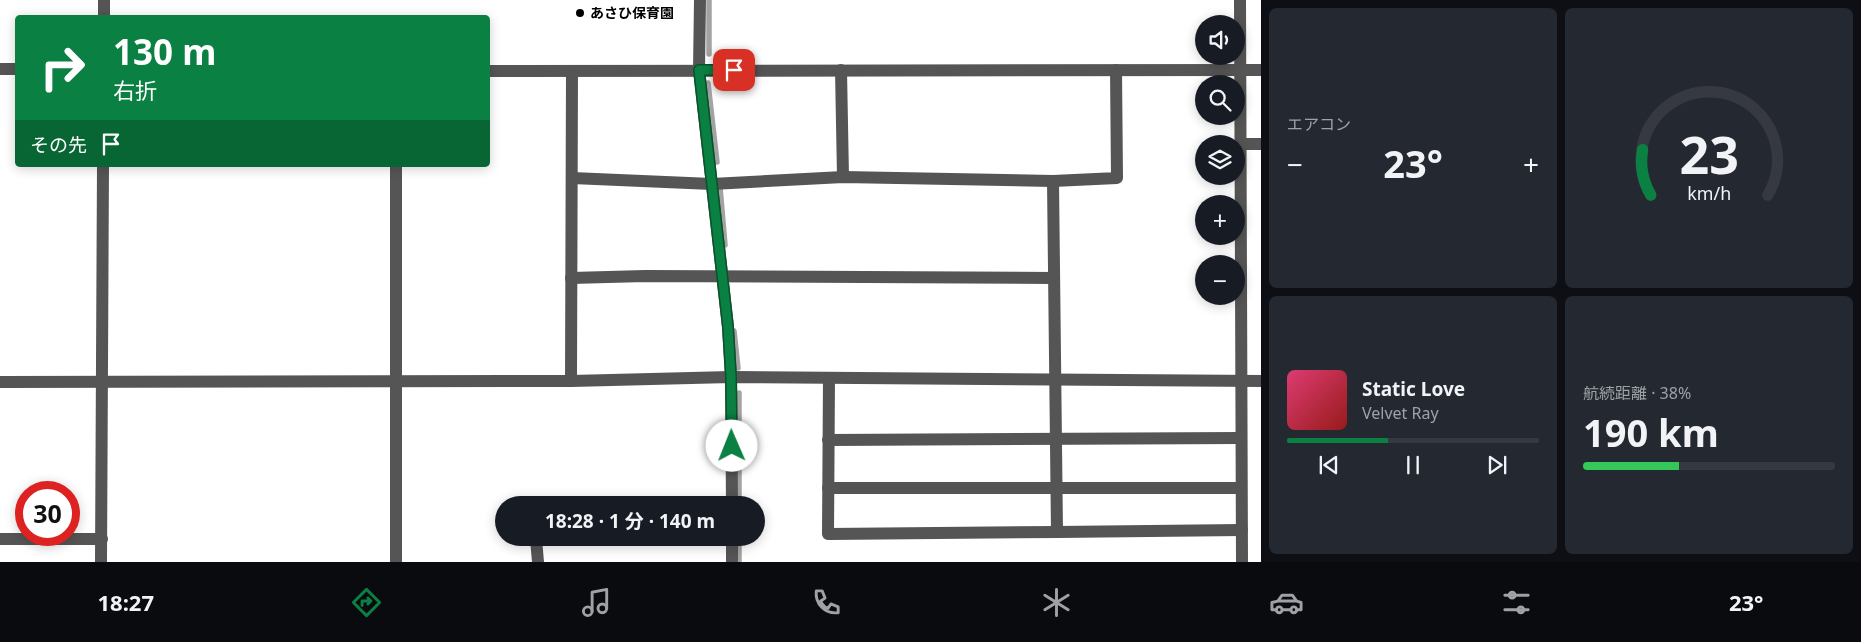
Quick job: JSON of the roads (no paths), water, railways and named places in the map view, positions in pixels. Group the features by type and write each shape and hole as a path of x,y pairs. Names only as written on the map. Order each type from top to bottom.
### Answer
{"street":[{"path":"104,0 104,15"},
{"path":"700,0 699,70 728,327 731,377 732,496"},
{"path":"1240,0 1240,135"},
{"path":"0,69 15,69"},
{"path":"841,70 843,177"},
{"path":"572,178 712,184 843,177 1053,181 1117,178 1116,70"},
{"path":"490,71 1261,70"},
{"path":"571,381 572,71"},
{"path":"1245,144 1261,144"},
{"path":"102,562 103,167"},
{"path":"396,167 396,562"},
{"path":"1053,181 1057,532"},
{"path":"1240,185 1242,562"},
{"path":"571,278 646,276 1054,278"},
{"path":"0,382 571,381 731,377 1261,381"},
{"path":"829,378 828,534 1242,530"},
{"path":"828,440 1241,438"},
{"path":"828,488 1241,488"},
{"path":"0,539 102,539"},
{"path":"537,546 538,562"},
{"path":"732,546 732,562"}],"waterway":[{"path":"709,0 709,54"},
{"path":"708,83 717,162"},
{"path":"720,187 725,245"},
{"path":"734,331 738,368"},
{"path":"739,393 739,496"},
{"path":"739,546 739,562"}],"place":[{"name":"あさひ保育園","path":"580,13"}]}
